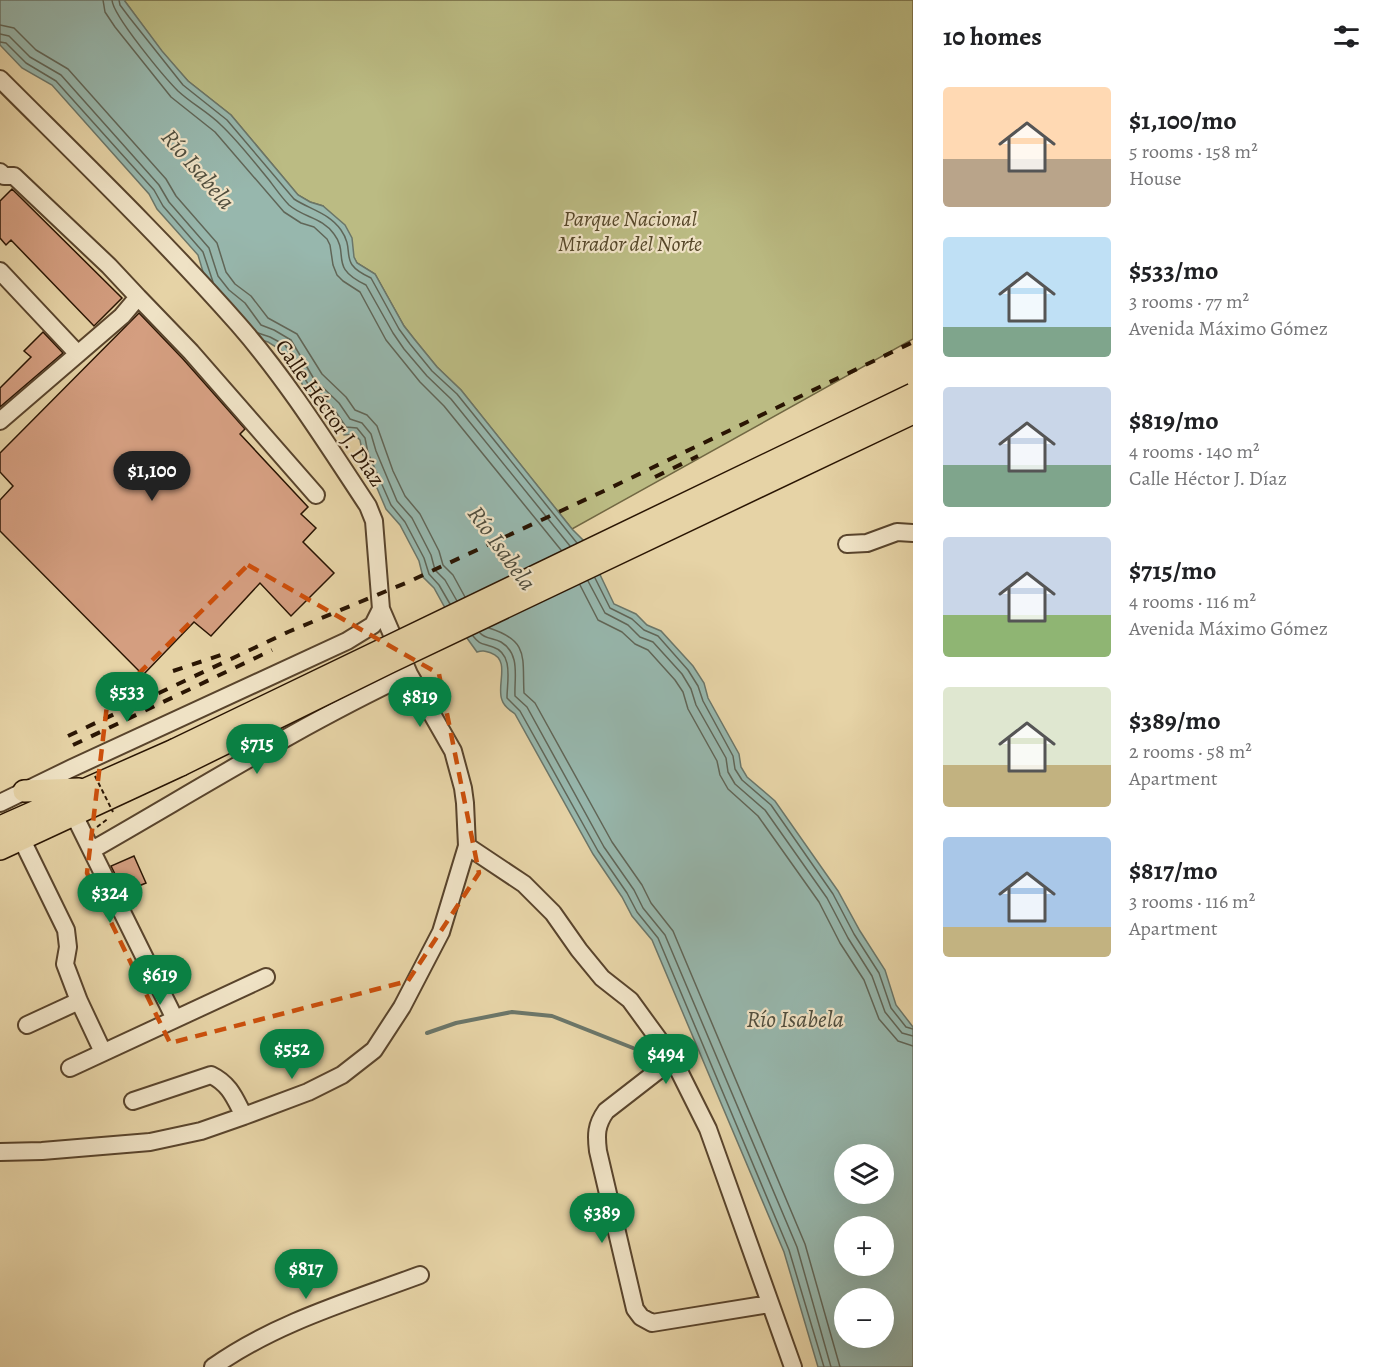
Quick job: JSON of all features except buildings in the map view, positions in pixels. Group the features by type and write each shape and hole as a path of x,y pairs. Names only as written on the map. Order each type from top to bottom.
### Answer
{"main road":[{"path":"0,849 74,815 177,758 913,394"},
{"path":"24,791 93,782 177,758 390,662 913,413"},
{"path":"0,827 93,782"}],"street":[{"name":"Calle Héctor J. Díaz","path":"0,79 132,210 239,325 308,414 368,506 374,521 381,609 409,674 453,752 463,788 467,846 441,932 402,1007 374,1050 342,1075 308,1092 201,1131 150,1142 0,1152"},
{"path":"1,176 14,176 109,266 190,352 316,495"},
{"path":"0,271 78,354"},
{"path":"0,421 122,316 138,297"},
{"path":"847,544 867,543 897,532 913,533"},
{"path":"0,803 347,641 373,625 381,609"},
{"path":"92,850 288,736 409,674"},
{"path":"74,815 175,1019"},
{"path":"22,840 66,930 68,947 65,964 79,1001 103,1052"},
{"path":"467,846 524,884 553,913 602,978 630,1000 673,1059 708,1129 793,1367"},
{"path":"70,1068 266,977"},
{"path":"27,1025 79,1001"},
{"path":"673,1059 606,1111 598,1121 596,1133 598,1151 635,1309 641,1317 652,1323 769,1304"},
{"path":"133,1101 211,1075 230,1088 244,1116"},
{"path":"213,1367 251,1342 277,1329 420,1275"}],"path":[{"path":"93,782 113,812"}],"highlighted area":[{"path":"248,565 439,674 479,873 408,981 170,1043 87,873 107,705"}],"green space":[{"name":"Parque Nacional Mirador del Norte","path":"124,0 913,0 913,339 572,529 461,390 437,367 404,326 375,274 357,263 323,206 298,195 231,115 188,81 162,52"}],"water":[{"name":"Río Isabela","path":"0,0 124,0 162,51 188,81 231,115 298,195 323,206 345,225 352,238 357,263 375,274 404,326 437,367 461,390 584,541 614,604 636,614 647,625 661,631 693,666 704,683 708,698 739,754 741,767 747,777 775,801 838,891 885,970 896,1005 913,1027 913,1367 818,1367 784,1252 652,940 632,916 593,854 515,714 503,702 502,667 497,656 484,651 477,652 434,588 423,577 419,561 400,525 386,509 363,455 360,440 354,434 344,435 329,413 304,387 281,350 268,342 252,337 206,282 198,255 157,209 149,194 52,85 22,68 0,45"}],"waterway":[{"path":"427,1033 456,1023 512,1012 552,1016 633,1048"}],"railway":[{"path":"68,736 288,632 408,582 606,490 913,342"},
{"path":"655,477 698,456"},
{"path":"73,745 272,650"},
{"path":"173,671 227,653"}]}
